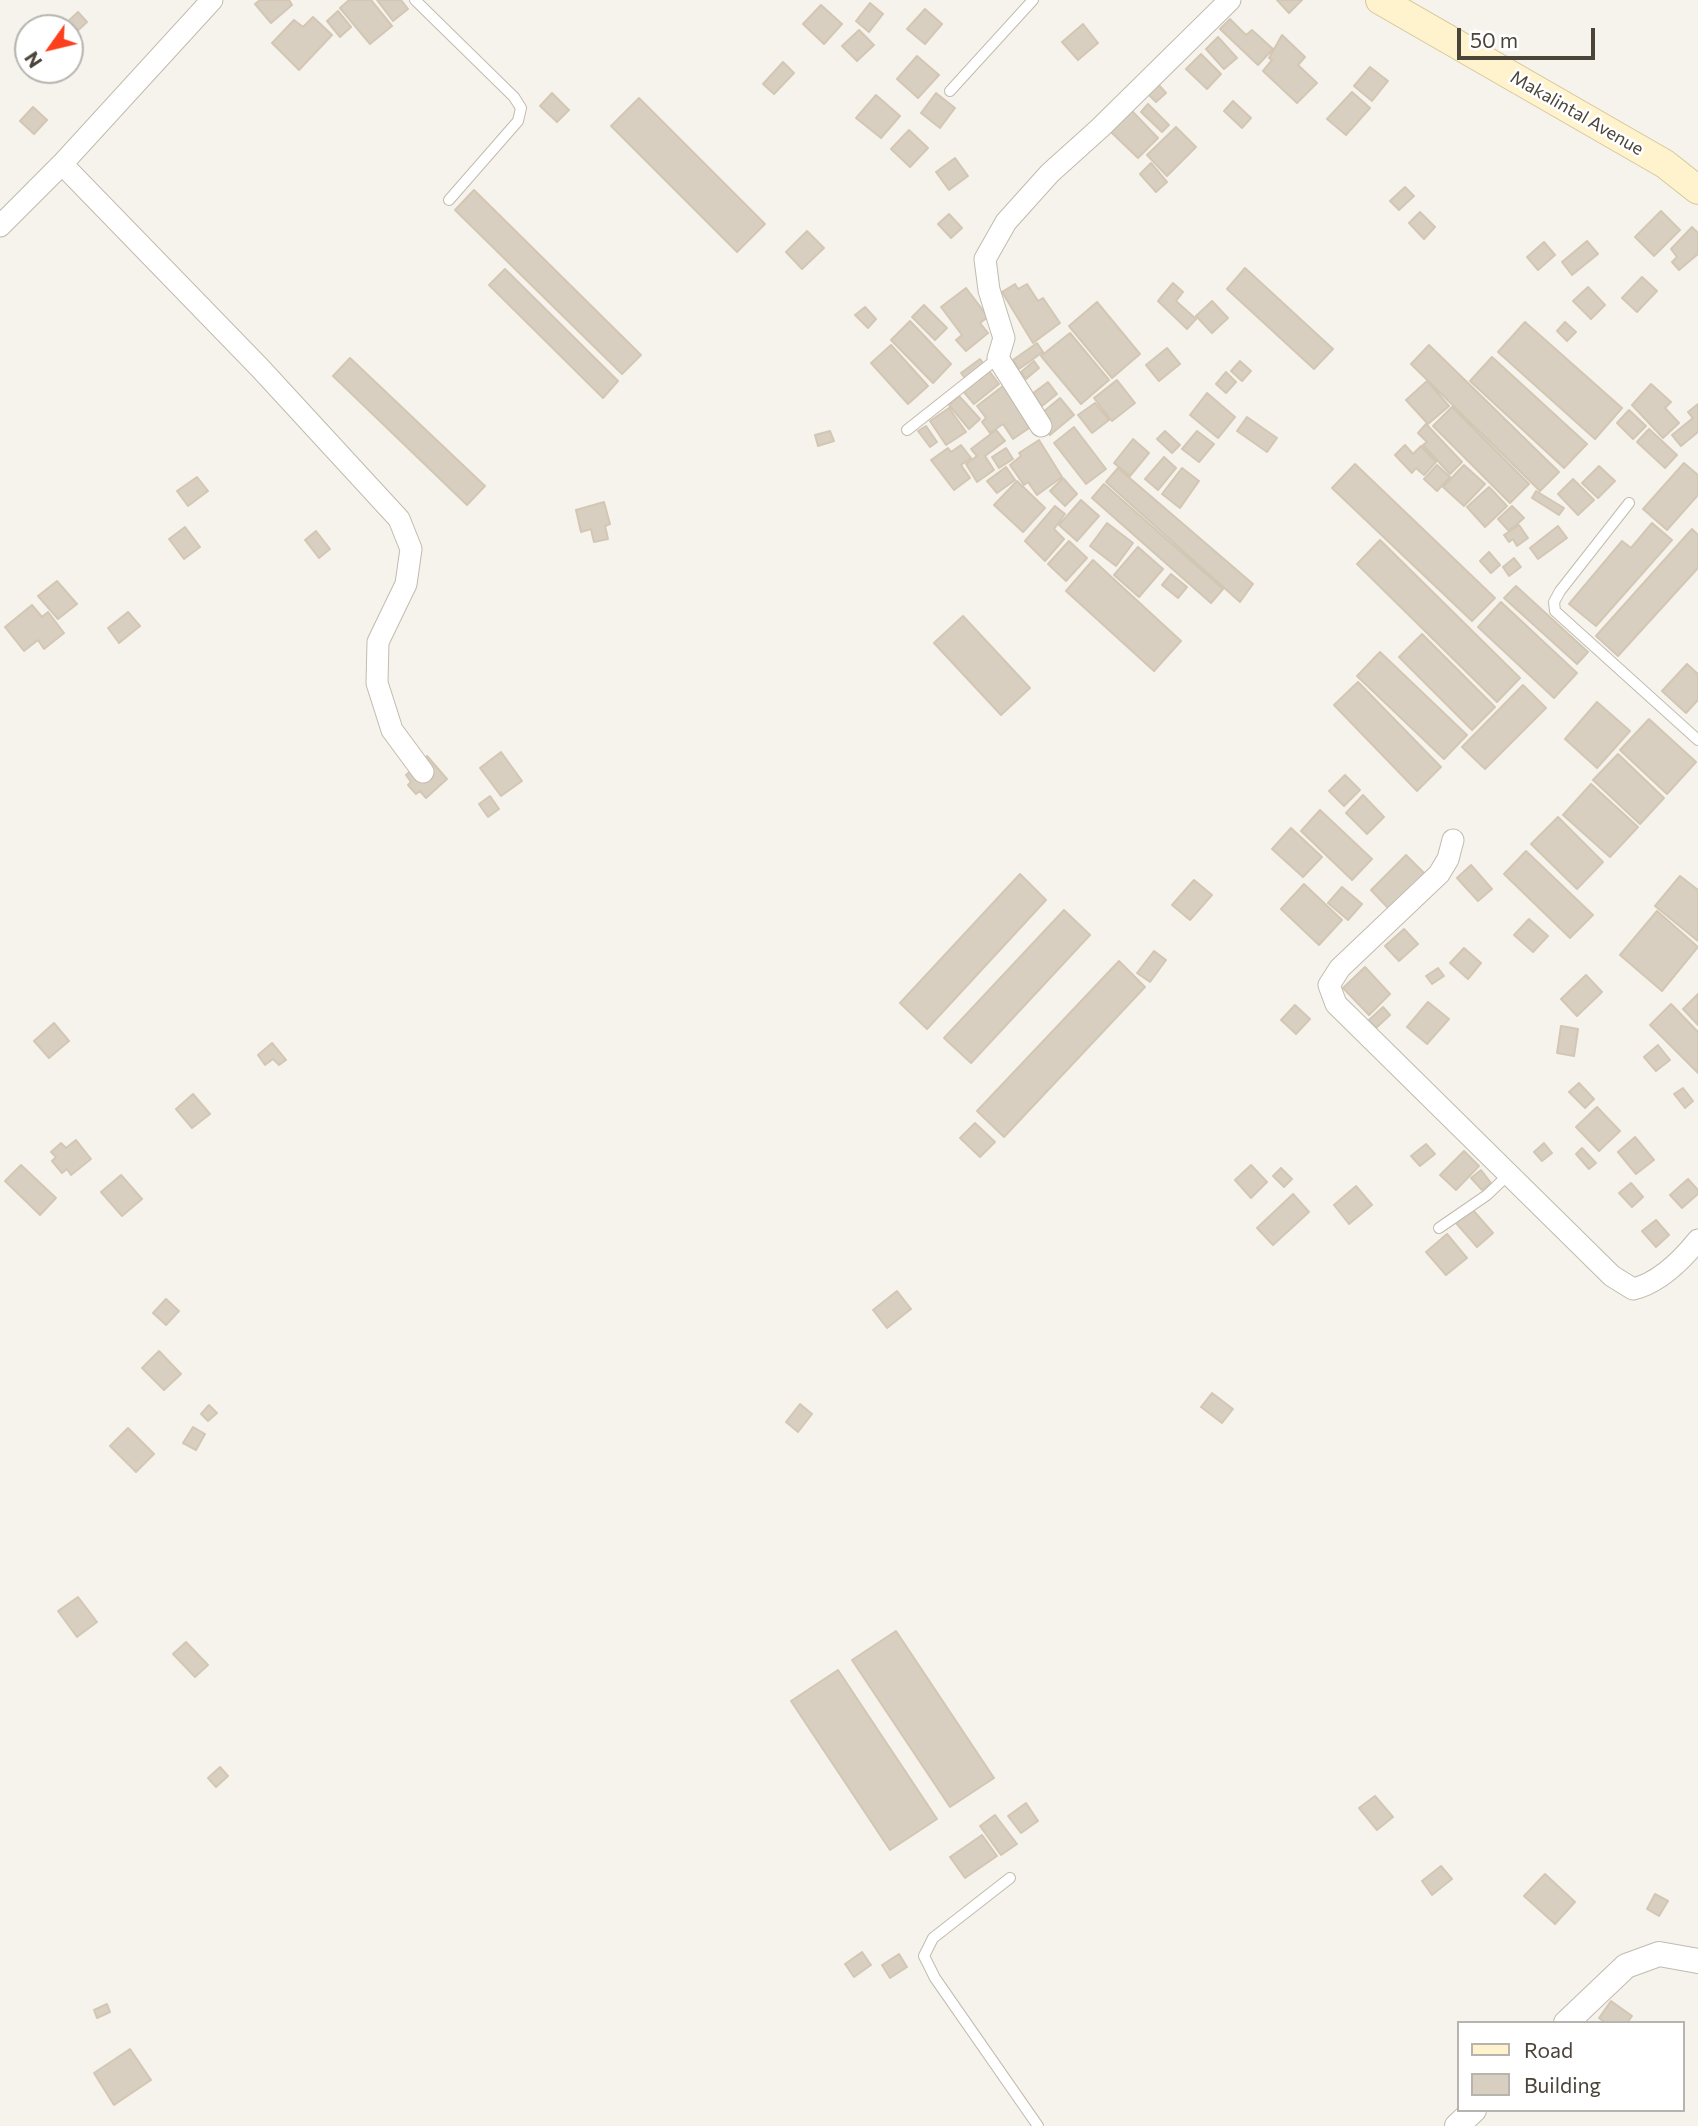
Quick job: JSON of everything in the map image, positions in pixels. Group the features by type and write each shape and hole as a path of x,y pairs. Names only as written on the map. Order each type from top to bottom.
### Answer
{"main road":[{"name":"Makalintal Avenue","path":"1380,0 1665,164 1698,190"}],"street":[{"path":"0,226 62,164 212,0"},
{"path":"1041,426 998,358 1004,338 989,290 985,259 1006,222 1050,173 1100,128 1230,0"},
{"path":"62,164 260,368 399,519 411,549 406,584 378,642 377,683 392,730 423,772"},
{"path":"1453,840 1448,859 1439,874 1340,968 1329,985 1336,1004 1612,1276 1633,1289 1648,1286 1685,1256 1698,1240"},
{"path":"1568,2021 1626,1966 1659,1954 1698,1961"},
{"path":"1458,2126 1472,2112"}],"lane":[{"path":"415,0 514,97 521,108 518,121 449,200"},
{"path":"950,91 1033,0"},
{"path":"907,430 998,358"},
{"path":"1629,503 1560,591 1555,602 1555,611 1698,740"},
{"path":"1439,1228 1487,1195 1508,1175"},
{"path":"1010,1878 933,1938 924,1956 936,1978 1038,2126"}],"building":[{"path":"260,0 289,0 292,5 271,23 255,4"},
{"path":"349,0 371,0 392,26 370,44 340,8"},
{"path":"377,0 401,0 408,9 393,21"},
{"path":"1277,0 1302,0 1289,13"},
{"path":"870,3 883,14 869,32 856,21"},
{"path":"821,5 842,24 824,44 803,24"},
{"path":"925,9 942,24 925,44 907,29"},
{"path":"338,11 351,27 340,37 327,21"},
{"path":"313,17 332,35 299,70 272,43 294,20 303,27"},
{"path":"1230,19 1246,35 1252,30 1273,49 1258,65 1220,29"},
{"path":"1083,24 1098,43 1078,60 1062,42"},
{"path":"859,30 874,45 857,61 842,46"},
{"path":"1282,35 1305,57 1298,65 1317,83 1297,103 1263,71 1272,60 1269,58"},
{"path":"1218,37 1237,58 1224,69 1206,49"},
{"path":"1201,54 1221,74 1207,89 1186,69"},
{"path":"917,56 939,75 918,98 897,79"},
{"path":"783,62 794,73 774,94 763,84"},
{"path":"1370,67 1388,81 1372,101 1354,86"},
{"path":"1158,84 1166,93 1156,102 1147,93"},
{"path":"1352,92 1370,108 1346,135 1327,119"},
{"path":"552,93 569,110 557,122 540,106"},
{"path":"936,93 955,108 940,128 921,113"},
{"path":"876,95 900,116 881,138 856,118"},
{"path":"639,98 765,224 737,252 611,126"},
{"path":"1233,101 1251,118 1242,128 1224,111"},
{"path":"1148,104 1169,125 1162,132 1141,112"},
{"path":"33,107 47,120 34,134 20,121"},
{"path":"1132,111 1158,138 1138,158 1111,132"},
{"path":"1176,127 1196,147 1167,176 1147,155"},
{"path":"909,130 928,148 910,167 891,149"},
{"path":"955,158 968,176 949,190 936,172"},
{"path":"1151,163 1167,182 1156,192 1140,174"},
{"path":"1405,187 1414,196 1399,210 1390,201"},
{"path":"474,190 641,355 622,374 455,210"},
{"path":"1661,211 1680,230 1654,256 1635,237"},
{"path":"1420,212 1435,227 1424,239 1409,223"},
{"path":"949,214 962,228 951,238 938,224"},
{"path":"1692,227 1698,233 1698,254 1679,270 1672,262 1677,257 1671,249"},
{"path":"807,231 824,248 802,269 786,252"},
{"path":"1587,241 1598,254 1572,275 1562,262"},
{"path":"1544,242 1555,255 1538,270 1527,257"},
{"path":"1245,268 1333,349 1314,369 1227,289"},
{"path":"505,269 618,381 603,398 489,285"},
{"path":"1642,277 1657,291 1637,312 1622,298"},
{"path":"1173,283 1183,292 1176,301 1196,319 1187,329 1158,301"},
{"path":"1015,284 1018,289 1027,284 1038,301 1043,298 1060,323 1033,343 1002,292"},
{"path":"1588,287 1605,305 1591,319 1573,301"},
{"path":"966,288 988,317 980,323 988,333 966,351 956,340 962,335 941,307"},
{"path":"1212,301 1228,318 1212,333 1196,316"},
{"path":"1097,302 1140,354 1112,378 1069,326"},
{"path":"924,305 947,328 935,340 912,317"},
{"path":"865,307 876,319 868,328 855,315"},
{"path":"910,321 951,364 933,383 891,340"},
{"path":"1525,322 1622,408 1595,439 1498,352"},
{"path":"1565,322 1576,332 1567,341 1557,331"},
{"path":"1070,333 1109,380 1081,404 1041,356"},
{"path":"1037,343 1043,352 1019,369 1013,360"},
{"path":"891,345 928,386 908,404 871,363"},
{"path":"1429,345 1559,472 1540,491 1411,364"},
{"path":"1167,348 1180,364 1159,381 1146,365"},
{"path":"1492,357 1587,444 1564,468 1470,381"},
{"path":"350,358 485,486 467,505 333,376"},
{"path":"980,359 999,384 974,404 963,391 970,385 961,373"},
{"path":"1034,361 1039,368 1026,379 1021,372"},
{"path":"1240,361 1251,371 1242,381 1231,371"},
{"path":"1226,372 1236,382 1226,393 1216,384"},
{"path":"1117,380 1135,403 1112,421 1094,398"},
{"path":"1427,381 1449,406 1428,424 1406,400"},
{"path":"1048,382 1057,394 1042,406 1032,394"},
{"path":"1007,383 1035,424 1013,439 1003,424 990,433 982,422 986,418 977,406"},
{"path":"1651,384 1671,402 1665,408 1679,423 1663,438 1632,405"},
{"path":"1207,393 1235,417 1218,438 1190,415"},
{"path":"959,396 980,419 969,429 949,405"},
{"path":"1060,398 1074,415 1050,435 1036,418"},
{"path":"1095,403 1109,420 1092,433 1078,415"},
{"path":"1698,404 1698,432 1681,446 1672,435 1693,418 1688,412"},
{"path":"1452,407 1529,484 1510,503 1433,426"},
{"path":"949,408 966,432 946,445 930,421"},
{"path":"1629,410 1646,426 1633,439 1617,423"},
{"path":"1247,417 1277,438 1267,452 1237,431"},
{"path":"1426,424 1462,462 1450,474 1423,445 1427,442 1418,433"},
{"path":"926,426 937,442 930,447 918,431"},
{"path":"1074,427 1106,469 1086,484 1054,443"},
{"path":"1649,429 1677,455 1665,468 1637,442"},
{"path":"996,430 1005,441 985,456 994,470 977,482 966,464 977,456 971,449"},
{"path":"830,431 834,441 818,446 815,435"},
{"path":"1165,431 1180,445 1172,453 1157,439"},
{"path":"1197,431 1214,444 1199,462 1182,449"},
{"path":"1133,439 1149,453 1130,476 1114,463"},
{"path":"1039,440 1062,477 1037,495 1028,482 1024,485 1010,465 1021,456 1019,453"},
{"path":"961,445 971,458 961,465 970,478 954,490 931,460 948,448 951,452"},
{"path":"1405,445 1413,454 1421,446 1436,462 1424,475 1416,468 1412,473 1395,455"},
{"path":"1006,448 1013,459 999,468 992,457"},
{"path":"1164,457 1176,468 1158,490 1145,479"},
{"path":"1684,463 1698,475 1698,495 1667,530 1643,509"},
{"path":"1355,464 1495,598 1472,621 1332,488"},
{"path":"1437,465 1450,477 1437,491 1424,479"},
{"path":"1464,465 1485,484 1464,506 1443,487"},
{"path":"1599,466 1615,481 1598,498 1582,483"},
{"path":"1006,467 1015,480 997,493 987,481"},
{"path":"1118,468 1253,584 1240,602 1106,482"},
{"path":"1182,468 1199,481 1180,508 1162,494"},
{"path":"197,477 208,491 188,506 177,491"},
{"path":"1063,478 1077,494 1065,506 1050,491"},
{"path":"1573,479 1594,500 1578,515 1558,494"},
{"path":"1017,481 1045,508 1023,532 994,505"},
{"path":"1104,484 1223,589 1211,603 1092,498"},
{"path":"1489,487 1507,506 1485,527 1467,507"},
{"path":"1536,491 1564,508 1559,515 1532,498"},
{"path":"1081,500 1099,516 1077,541 1059,525"},
{"path":"604,502 610,524 605,526 608,539 594,542 591,529 581,532 576,510"},
{"path":"1055,506 1065,514 1054,529 1064,539 1045,561 1025,541"},
{"path":"1512,506 1524,518 1509,531 1498,519"},
{"path":"1107,523 1133,543 1116,566 1090,546"},
{"path":"1652,523 1672,540 1596,626 1569,604 1622,541 1631,548"},
{"path":"1519,525 1528,538 1517,546 1513,539 1509,542 1504,535"},
{"path":"1558,526 1567,538 1538,559 1530,548"},
{"path":"185,527 200,547 184,559 169,539"},
{"path":"1692,529 1698,535 1698,568 1618,656 1596,636"},
{"path":"316,531 330,549 319,558 305,540"},
{"path":"1380,540 1520,678 1497,702 1357,564"},
{"path":"1069,541 1087,558 1066,581 1048,564"},
{"path":"1138,547 1163,569 1139,597 1114,575"},
{"path":"1489,552 1500,565 1491,573 1480,561"},
{"path":"1514,558 1521,567 1509,576 1503,567"},
{"path":"1093,560 1181,641 1154,671 1066,591"},
{"path":"1171,574 1187,587 1178,598 1162,585"},
{"path":"57,581 77,604 58,619 38,596"},
{"path":"1516,586 1588,652 1577,664 1504,598"},
{"path":"1501,602 1577,673 1554,698 1478,627"},
{"path":"32,605 42,617 48,612 64,633 44,649 38,640 24,651 5,627"},
{"path":"128,612 140,626 119,643 108,628"},
{"path":"963,616 1030,688 1001,715 934,643"},
{"path":"1422,634 1495,707 1472,730 1399,657"},
{"path":"1380,652 1467,735 1444,759 1357,676"},
{"path":"1687,664 1698,674 1698,700 1686,713 1662,691"},
{"path":"1358,682 1441,767 1417,791 1334,705"},
{"path":"1523,685 1546,708 1485,769 1462,747"},
{"path":"1597,702 1630,731 1597,768 1565,739"},
{"path":"1649,719 1696,762 1667,794 1620,750"},
{"path":"501,752 522,781 501,796 480,768"},
{"path":"1618,754 1664,798 1640,824 1593,780"},
{"path":"427,756 447,779 426,798 420,791 416,794 408,785 411,782 406,775"},
{"path":"1345,775 1360,790 1344,806 1329,791"},
{"path":"1591,784 1638,827 1610,857 1563,815"},
{"path":"1363,795 1384,817 1367,834 1346,813"},
{"path":"490,796 499,809 488,817 479,804"},
{"path":"1320,810 1372,859 1352,880 1301,831"},
{"path":"1558,817 1603,862 1577,889 1531,844"},
{"path":"1291,828 1322,857 1303,877 1272,849"},
{"path":"1526,851 1593,915 1570,938 1504,874"},
{"path":"1406,855 1425,874 1389,909 1371,890"},
{"path":"1471,865 1492,889 1478,901 1457,878"},
{"path":"1020,874 1046,900 927,1029 900,1003"},
{"path":"1680,876 1698,890 1698,941 1655,906"},
{"path":"1194,880 1212,895 1190,920 1172,905"},
{"path":"1304,884 1342,920 1319,945 1281,909"},
{"path":"1342,887 1362,904 1348,920 1328,903"},
{"path":"1064,910 1090,935 971,1063 944,1038"},
{"path":"1657,911 1698,947 1662,991 1620,955"},
{"path":"1529,919 1548,936 1533,952 1514,935"},
{"path":"1404,929 1418,944 1399,961 1385,946"},
{"path":"1464,948 1481,963 1468,979 1450,963"},
{"path":"1154,951 1166,960 1150,982 1137,973"},
{"path":"1119,961 1145,987 1004,1137 977,1111"},
{"path":"1365,967 1390,994 1369,1015 1343,988"},
{"path":"1438,968 1444,976 1432,984 1426,976"},
{"path":"1586,975 1602,992 1577,1016 1561,999"},
{"path":"1698,994 1698,1025 1683,1009"},
{"path":"1428,1002 1449,1019 1427,1044 1407,1027"},
{"path":"1671,1004 1698,1032 1698,1073 1650,1025"},
{"path":"1295,1005 1310,1019 1296,1034 1281,1020"},
{"path":"1383,1007 1390,1015 1376,1028 1369,1020"},
{"path":"54,1023 69,1041 49,1058 34,1041"},
{"path":"1561,1026 1578,1029 1574,1056 1557,1053"},
{"path":"272,1043 286,1060 279,1065 273,1059 265,1065 258,1055"},
{"path":"1658,1045 1670,1060 1656,1071 1644,1057"},
{"path":"1579,1083 1594,1099 1585,1108 1569,1092"},
{"path":"1683,1088 1693,1101 1685,1108 1674,1094"},
{"path":"193,1094 210,1114 192,1128 176,1109"},
{"path":"1597,1107 1620,1131 1599,1151 1576,1127"},
{"path":"975,1123 995,1142 980,1157 960,1138"},
{"path":"1635,1137 1654,1160 1636,1174 1618,1152"},
{"path":"76,1140 91,1159 71,1175 67,1169 62,1173 52,1161 56,1157 51,1152 61,1143 66,1148"},
{"path":"1544,1143 1552,1153 1542,1161 1534,1152"},
{"path":"1426,1144 1435,1154 1420,1166 1411,1156"},
{"path":"1582,1148 1596,1163 1589,1169 1576,1154"},
{"path":"1464,1151 1479,1166 1456,1190 1440,1175"},
{"path":"21,1165 56,1198 40,1215 5,1181"},
{"path":"1251,1165 1267,1182 1251,1198 1235,1180"},
{"path":"1281,1168 1292,1179 1284,1187 1273,1176"},
{"path":"1481,1170 1491,1183 1482,1190 1471,1178"},
{"path":"121,1175 142,1199 122,1216 101,1192"},
{"path":"1688,1179 1698,1190 1698,1194 1682,1208 1670,1195"},
{"path":"1631,1183 1643,1197 1632,1207 1619,1193"},
{"path":"1356,1186 1372,1205 1349,1224 1334,1205"},
{"path":"1293,1194 1309,1212 1273,1245 1257,1228"},
{"path":"1472,1209 1493,1233 1477,1247 1456,1223"},
{"path":"1656,1220 1669,1235 1656,1247 1642,1231"},
{"path":"1447,1234 1467,1258 1446,1275 1426,1252"},
{"path":"897,1291 911,1309 887,1328 873,1310"},
{"path":"166,1299 179,1311 166,1325 153,1313"},
{"path":"159,1351 181,1374 164,1390 142,1368"},
{"path":"1212,1393 1233,1409 1222,1423 1201,1407"},
{"path":"800,1404 812,1414 798,1432 786,1422"},
{"path":"209,1405 217,1413 208,1421 201,1414"},
{"path":"193,1427 205,1434 196,1450 183,1443"},
{"path":"128,1428 154,1454 136,1472 110,1446"},
{"path":"78,1597 97,1622 77,1637 58,1611"},
{"path":"896,1631 994,1778 950,1807 852,1660"},
{"path":"186,1642 208,1665 195,1677 173,1654"},
{"path":"838,1670 937,1819 890,1850 791,1701"},
{"path":"220,1767 228,1776 216,1787 208,1778"},
{"path":"1375,1796 1393,1817 1377,1830 1359,1808"},
{"path":"1026,1803 1038,1821 1021,1833 1008,1816"},
{"path":"995,1815 1017,1844 1001,1855 980,1826"},
{"path":"982,1835 997,1856 965,1878 950,1857"},
{"path":"1441,1866 1452,1879 1432,1895 1422,1881"},
{"path":"1545,1874 1575,1902 1555,1924 1524,1896"},
{"path":"1655,1894 1668,1901 1659,1916 1647,1909"},
{"path":"862,1952 871,1965 854,1977 845,1964"},
{"path":"899,1954 907,1967 890,1978 882,1965"},
{"path":"1611,2001 1632,2016 1628,2021 1603,2021 1599,2018"},
{"path":"107,2004 110,2012 97,2018 94,2010"},
{"path":"130,2049 151,2080 114,2105 94,2073"}]}
